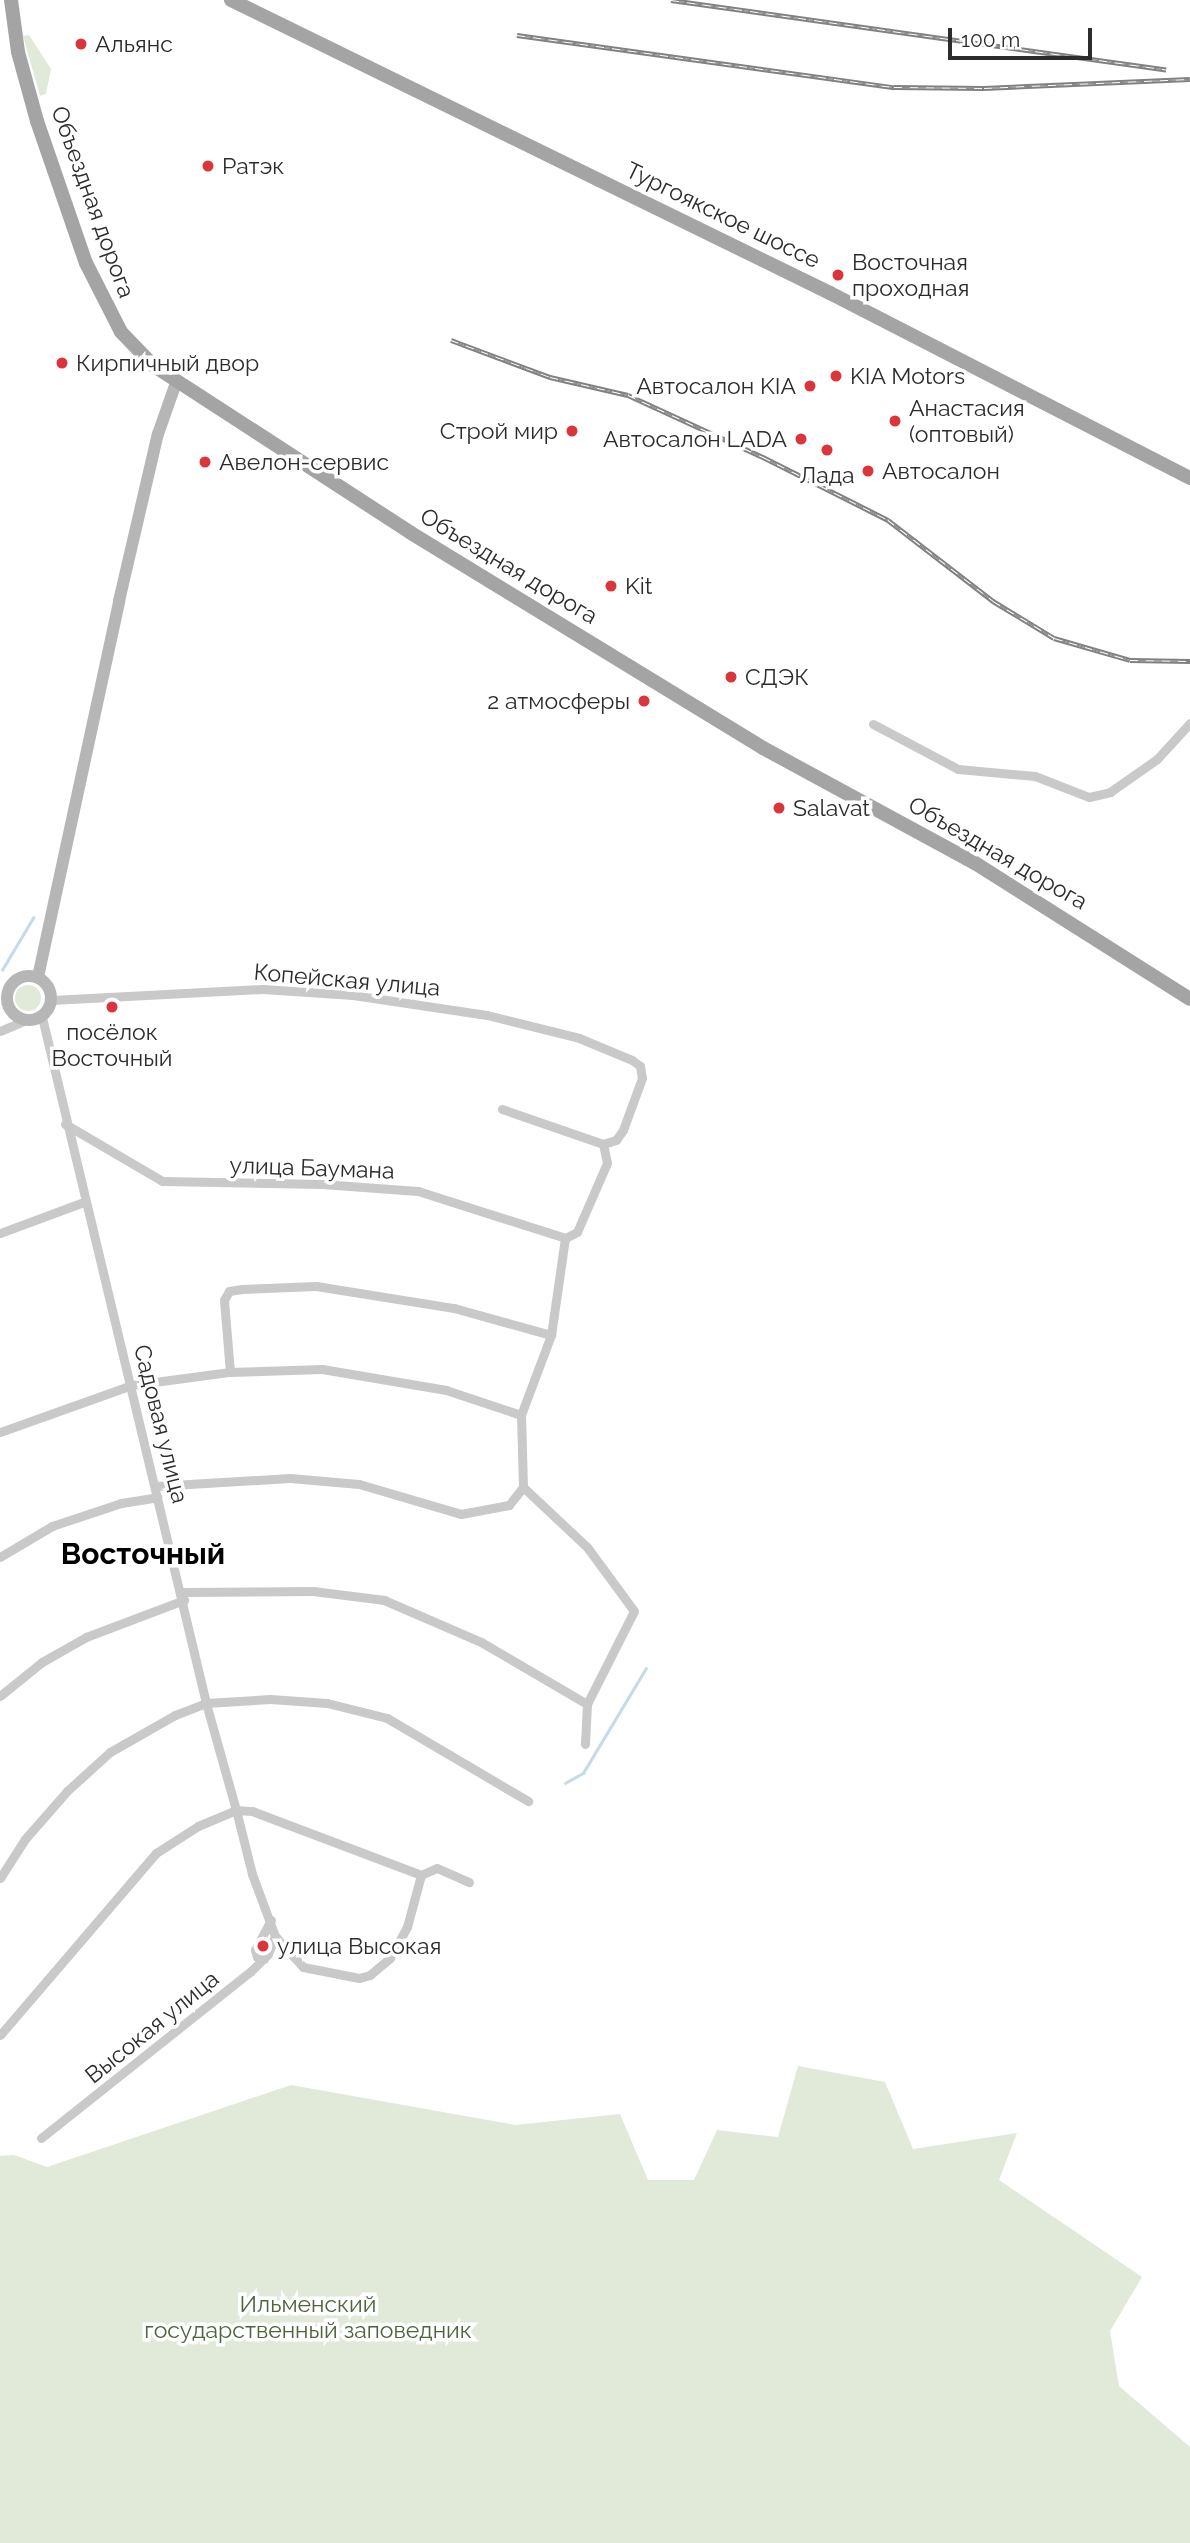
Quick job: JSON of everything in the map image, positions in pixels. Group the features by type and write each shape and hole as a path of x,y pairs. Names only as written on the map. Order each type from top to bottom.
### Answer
{"main road":[{"name":"Объездная дорога","path":"11,0 18,52 37,121 91,274 121,332 176,383 687,702 975,863 1190,999"},
{"name":"Тургоякское шоссе","path":"232,0 810,284 1190,478"}],"street":[{"path":"38,977 116,613 158,434 176,383"},
{"path":"873,724 958,769 1035,776 1089,797 1110,792 1157,760 1190,723"},
{"path":"26,1020 13,1014 3,994 18,978 38,977"},
{"path":"0,1031 26,1020 42,1017 52,1000 50,990 38,977"},
{"name":"Копейская улица","path":"52,1000 250,989 353,995 487,1015 579,1038 632,1060 640,1066 642,1078 623,1130 616,1140 604,1144"},
{"name":"Садовая улица","path":"42,1017 65,1124 132,1385 206,1703 252,1874 275,1936"},
{"path":"156,1486 290,1478 359,1484 460,1514 509,1505 523,1487 522,1415 551,1335 565,1238 577,1233 607,1163 604,1144 502,1109"},
{"name":"улица Баумана","path":"65,1124 162,1181 418,1191 565,1238"},
{"path":"0,1233 84,1202"},
{"path":"230,1373 224,1300 229,1292 242,1289 316,1286 454,1308 551,1335"},
{"path":"0,1432 132,1385 230,1373 322,1369 371,1374 446,1390 522,1415"},
{"path":"523,1487 587,1547 634,1611 587,1704 585,1744"},
{"path":"0,1557 52,1526 121,1503 158,1497"},
{"path":"0,1696 42,1662 86,1636 183,1596 313,1591 384,1600 481,1642 587,1704"},
{"path":"0,1878 25,1839 67,1791 110,1752 175,1715 206,1703 270,1699 327,1703 387,1718 528,1801"},
{"path":"0,2035 156,1853 198,1826 236,1810 251,1811 421,1875 437,1868 469,1882"},
{"path":"275,1936 303,1967 359,1978 370,1975 390,1958 407,1927 421,1875"},
{"path":"264,1959 257,1957 255,1950 271,1920"},
{"name":"Высокая улица","path":"41,2138 264,1959 275,1936"}],"green space":[{"path":"29,35 51,69 46,94 40,96 23,36"},
{"path":"28,985 37,989 41,998 37,1007 28,1011 19,1007 15,998 19,989"},
{"name":"Ильменский государственный заповедник","path":"798,2066 885,2082 913,2149 1017,2133 999,2180 1142,2277 1110,2331 1119,2386 1190,2447 1190,2543 0,2543 0,2156 14,2155 47,2167 291,2085 515,2125 620,2114 648,2180 694,2180 717,2130 778,2137"}],"waterway":[{"path":"2,970 33,918"},
{"path":"565,1783 583,1773 646,1668"}],"railway":[{"path":"671,0 1166,70"},
{"path":"517,35 894,87 984,88 1190,79"},
{"path":"451,340 550,377 628,395 763,457 888,520 993,601 1054,638 1130,660 1190,661"}],"place":[{"name":"Альянс","path":"81,44"},
{"name":"Ратэк","path":"208,166"},
{"name":"Восточная проходная","path":"838,275"},
{"name":"Кирпичный двор","path":"62,363"},
{"name":"KIA Motors","path":"836,376"},
{"name":"Автосалон KIA","path":"810,386"},
{"name":"Анастасия (оптовый)","path":"895,421"},
{"name":"Строй мир","path":"572,431"},
{"name":"Автосалон LADA","path":"801,439"},
{"name":"Лада","path":"827,450"},
{"name":"Авелон-сервис","path":"205,462"},
{"name":"Автосалон","path":"868,471"},
{"name":"Kit","path":"611,586"},
{"name":"СДЭК","path":"731,677"},
{"name":"2 атмосферы","path":"644,701"},
{"name":"Salavat","path":"779,808"},
{"name":"посёлок Восточный","path":"112,1007"},
{"name":"улица Высокая","path":"263,1946"}],"district":[{"name":"Восточный","path":"143,1554"}]}
